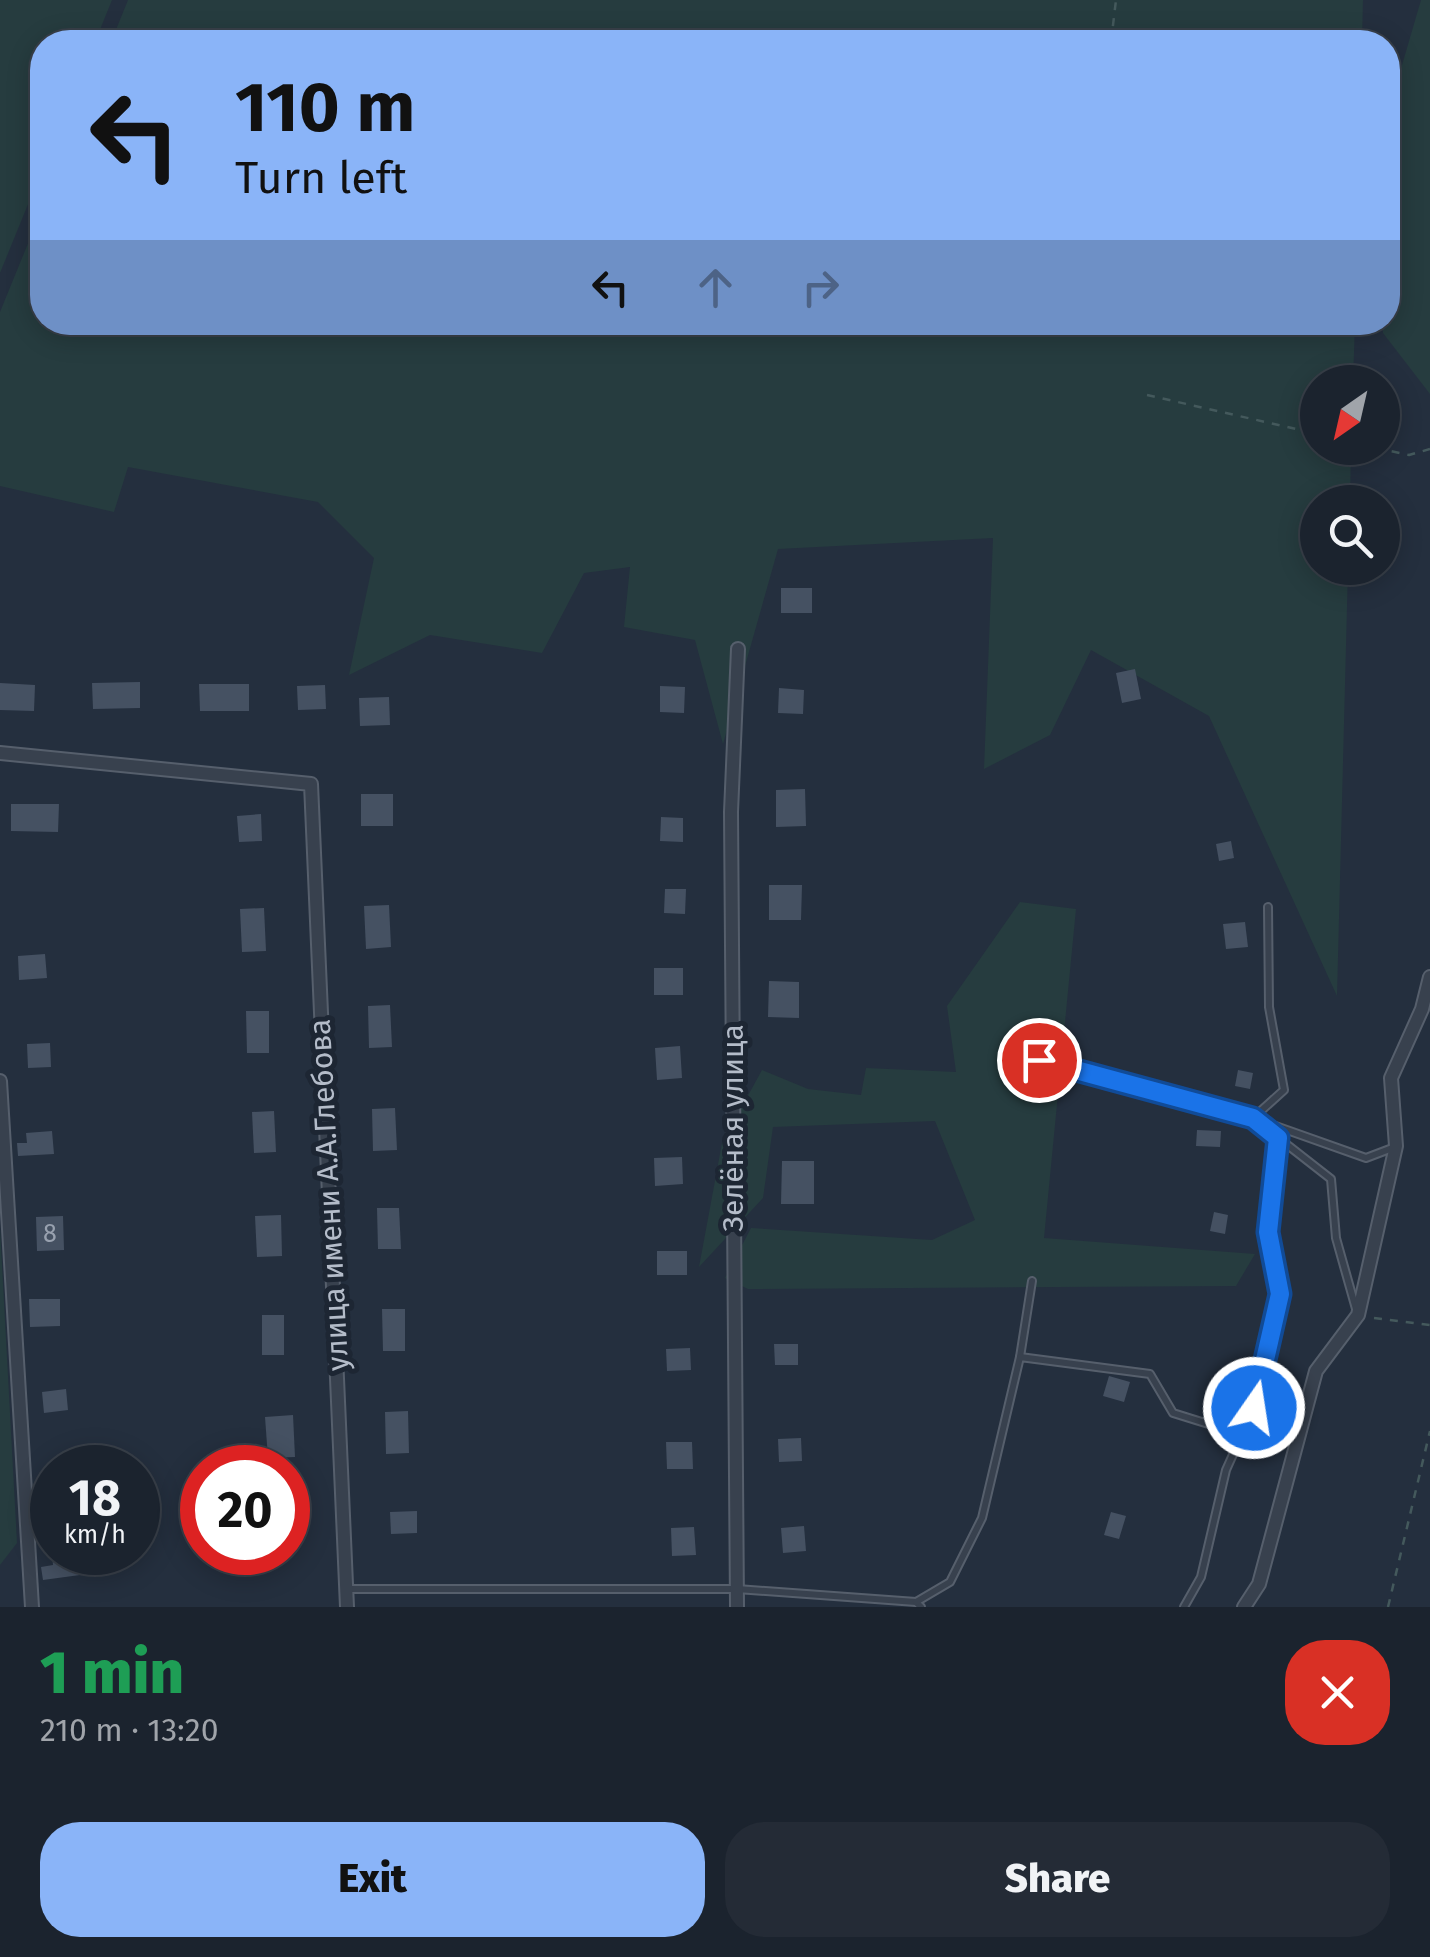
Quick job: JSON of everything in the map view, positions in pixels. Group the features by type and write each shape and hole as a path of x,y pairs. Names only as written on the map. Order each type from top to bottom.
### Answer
{"street":[{"name":"Зелёная улица","path":"737,1607 731,812 738,649"},
{"name":"улица имени А.А.Глебова","path":"0,753 311,784 347,1607"},
{"path":"1244,1607 1259,1584 1316,1372 1358,1316 1396,1146 1391,1078 1422,1009 1430,978"},
{"path":"0,1080 32,1607"}],"lane":[{"path":"1253,1118 1284,1090 1269,1007 1268,906"},
{"path":"1039,1060 1253,1118 1366,1158 1396,1146"},
{"path":"1253,1118 1330,1180 1336,1238 1358,1316"},
{"path":"1184,1607 1201,1577 1226,1470 1254,1408 1280,1294 1268,1232 1278,1138"},
{"path":"347,1589 737,1589 918,1604 950,1582 982,1518 1020,1357 1032,1281"},
{"path":"1020,1357 1150,1374 1173,1412 1218,1426 1254,1408"}],"path":[{"path":"1112,30 1116,0"},
{"path":"1147,395 1300,430"},
{"path":"1400,453 1409,455 1430,449"},
{"path":"1358,1316 1430,1326"},
{"path":"1388,1607 1430,1431"}],"green space":[{"path":"0,0 112,0 100,30 30,30 30,199 0,273"},
{"path":"128,0 1363,0 1362,30 116,30"},
{"path":"1421,0 1430,0 1430,394 1385,335 1400,335 1400,72"},
{"path":"30,238 30,335 1355,335 1354,365 1300,365 1300,465 1351,465 1350,485 1300,485 1300,585 1348,585 1337,996 1209,716 1091,650 1050,735 984,769 993,538 778,549 723,744 695,640 624,627 630,567 584,573 542,653 430,635 349,675 374,558 318,502 128,467 114,512 0,486 0,312"},
{"path":"1020,902 1076,909 1044,1238 1255,1254 1236,1286 748,1289 725,1278 751,1228 932,1240 975,1220 935,1121 773,1127 763,1198 699,1267 722,1143 762,1070 808,1089 861,1095 866,1068 956,1072 947,1006"},
{"path":"0,1228 17,1543 0,1565"}],"building":[{"path":"781,588 812,588 812,613 781,613"},
{"path":"1135,669 1141,699 1122,703 1116,673"},
{"path":"140,682 140,708 93,709 92,683"},
{"path":"0,683 35,685 34,711 0,710"},
{"path":"199,684 249,684 249,711 200,711"},
{"path":"325,685 326,709 298,710 297,686"},
{"path":"660,686 685,687 684,713 660,712"},
{"path":"779,688 804,690 803,714 778,713"},
{"path":"389,697 390,725 360,726 359,698"},
{"path":"805,789 806,826 776,827 776,790"},
{"path":"361,794 393,794 393,826 361,826"},
{"path":"11,804 59,804 58,832 11,831"},
{"path":"261,814 262,841 239,842 237,816"},
{"path":"661,817 683,818 683,842 660,841"},
{"path":"1231,841 1234,858 1219,861 1216,844"},
{"path":"769,885 802,885 801,920 769,920"},
{"path":"665,889 686,889 685,914 664,913"},
{"path":"389,905 391,947 366,949 364,906"},
{"path":"264,908 266,951 242,952 240,909"},
{"path":"1245,922 1248,947 1226,949 1223,924"},
{"path":"45,954 47,978 19,980 18,956"},
{"path":"654,968 683,968 683,995 654,995"},
{"path":"769,981 799,982 799,1018 768,1017"},
{"path":"390,1005 392,1047 369,1048 368,1006"},
{"path":"246,1011 269,1011 269,1053 247,1053"},
{"path":"50,1043 51,1067 28,1068 27,1044"},
{"path":"680,1046 682,1078 657,1080 655,1048"},
{"path":"1238,1070 1253,1073 1250,1089 1235,1086"},
{"path":"395,1108 397,1150 373,1151 372,1109"},
{"path":"274,1111 276,1152 254,1153 252,1112"},
{"path":"1197,1130 1221,1131 1220,1147 1196,1146"},
{"path":"52,1131 54,1154 18,1156 17,1143 27,1143 26,1133"},
{"path":"682,1157 683,1184 655,1186 654,1158"},
{"path":"782,1161 814,1161 814,1204 781,1204"},
{"path":"377,1208 399,1208 401,1249 378,1249"},
{"path":"1214,1212 1228,1215 1225,1234 1210,1231"},
{"path":"281,1215 282,1256 257,1257 255,1216"},
{"path":"63,1216 64,1250 37,1251 36,1217"},
{"path":"657,1251 687,1251 687,1275 657,1275"},
{"path":"29,1299 60,1299 60,1326 30,1327"},
{"path":"382,1309 405,1309 405,1351 383,1351"},
{"path":"262,1315 284,1315 284,1355 262,1355"},
{"path":"774,1344 798,1344 798,1365 775,1365"},
{"path":"690,1348 691,1370 667,1371 666,1349"},
{"path":"1109,1376 1130,1382 1124,1402 1103,1396"},
{"path":"66,1389 68,1410 44,1413 42,1392"},
{"path":"408,1411 409,1453 386,1454 385,1412"},
{"path":"293,1415 294,1445 267,1445 265,1417"},
{"path":"801,1438 802,1461 779,1462 778,1439"},
{"path":"666,1442 692,1442 693,1469 667,1469"},
{"path":"417,1511 417,1533 391,1534 390,1512"},
{"path":"1111,1512 1126,1516 1119,1539 1104,1535"},
{"path":"804,1526 806,1551 783,1553 781,1528"},
{"path":"694,1527 696,1555 672,1556 671,1528"},
{"path":"42,1575 80,1575 43,1580"}],"route":[{"path":"1039,1060 1253,1118 1278,1138 1268,1232 1280,1294 1254,1408"}]}
